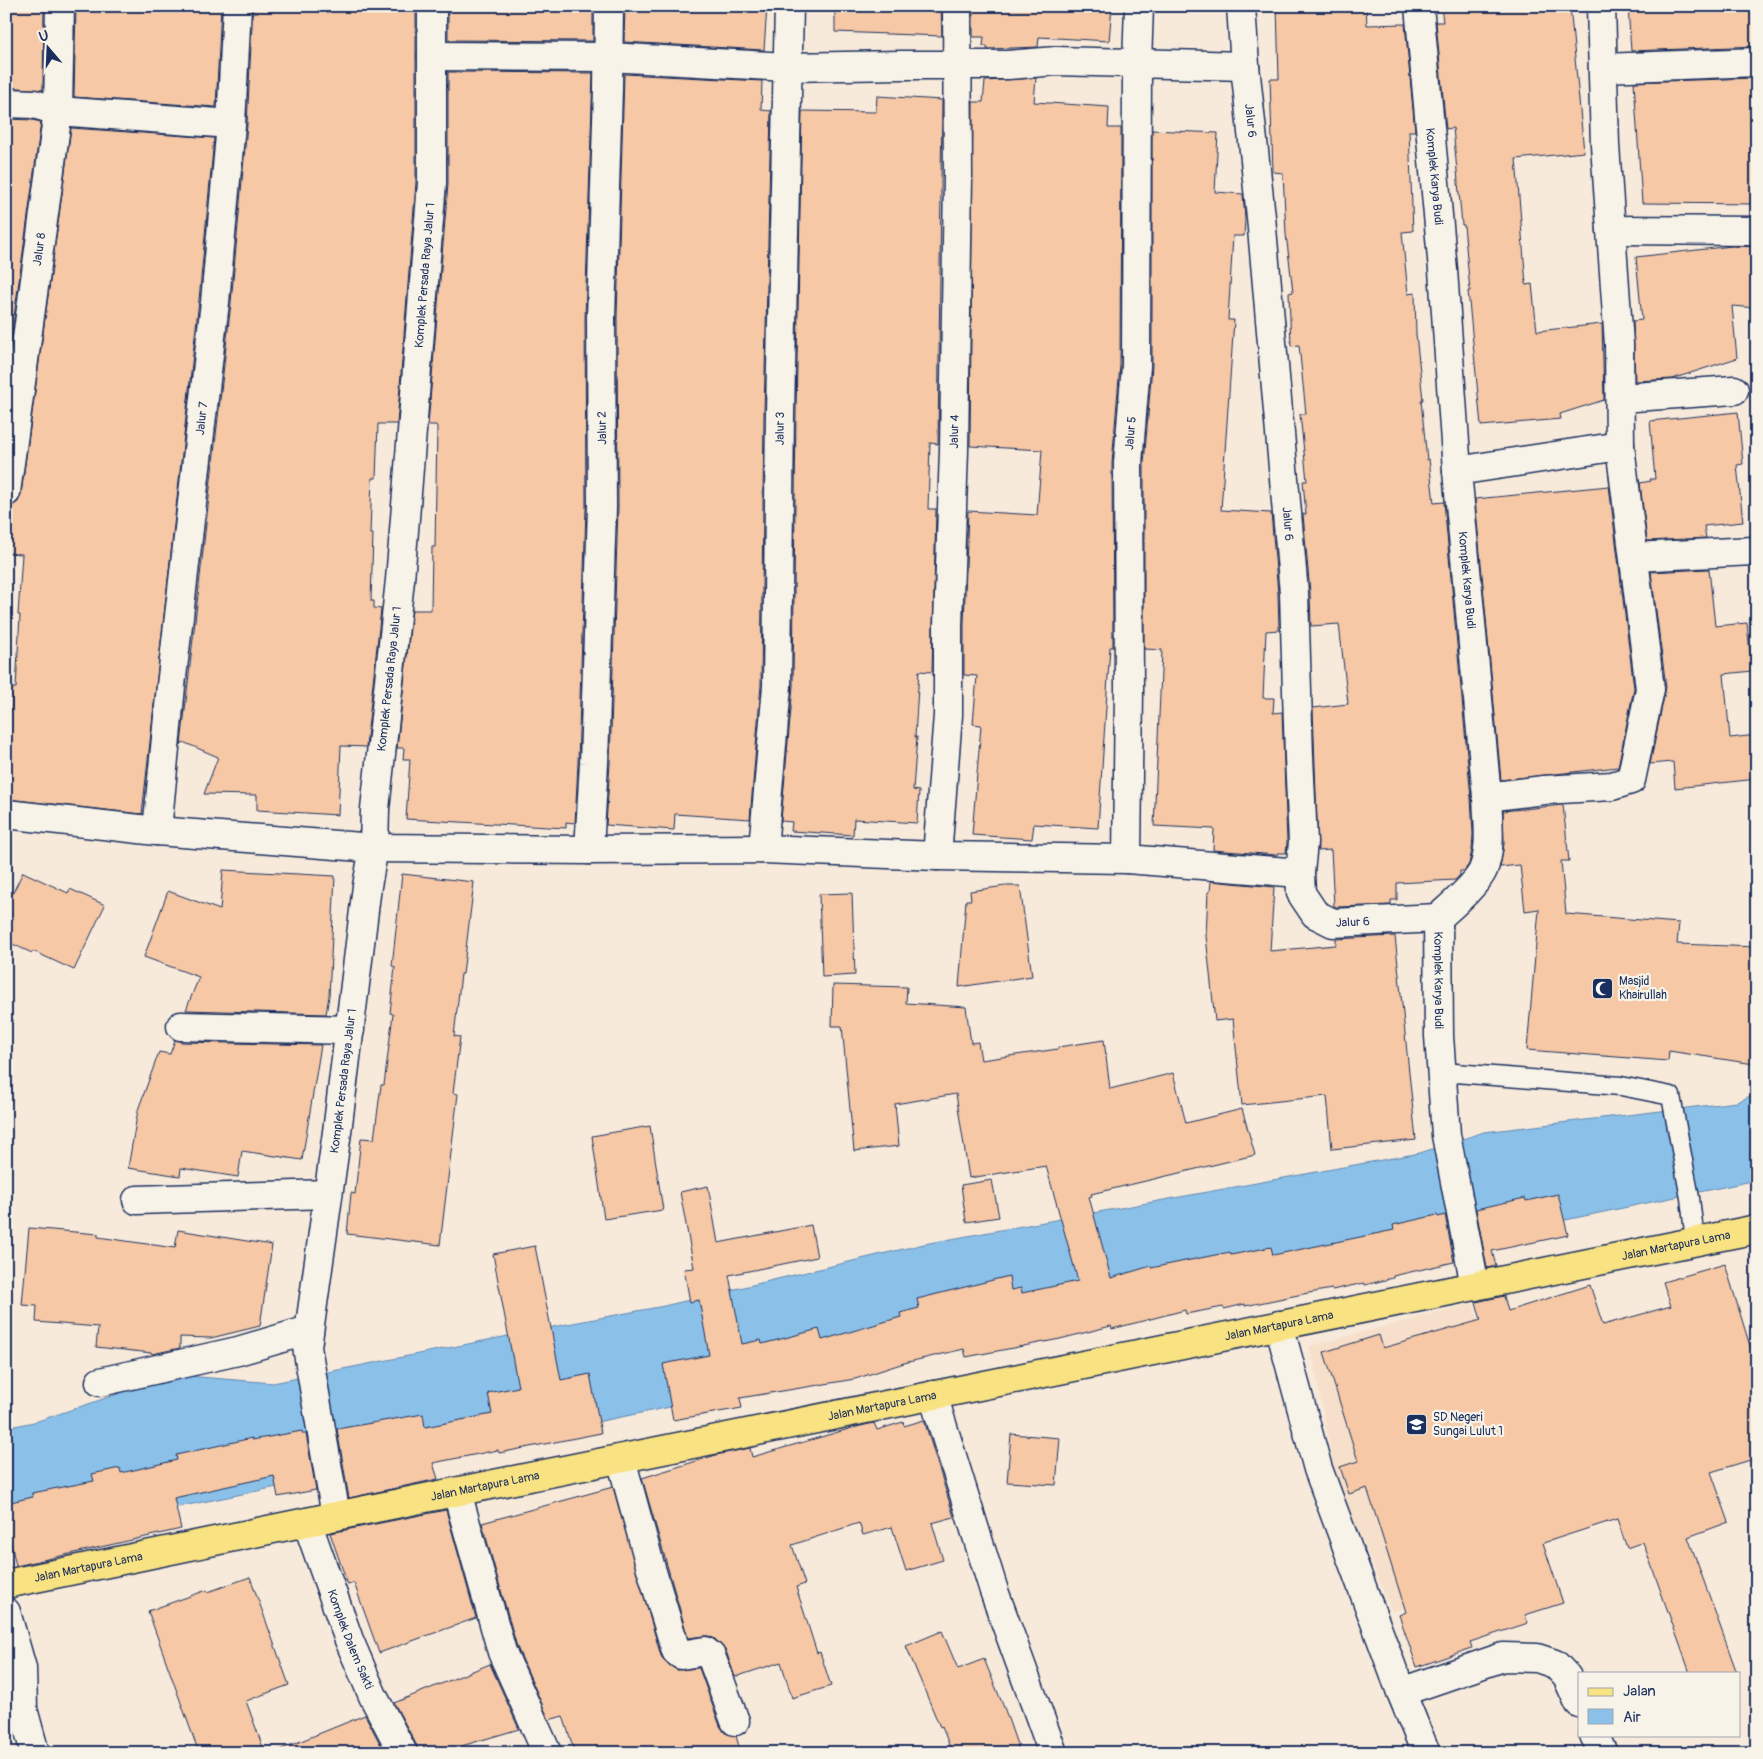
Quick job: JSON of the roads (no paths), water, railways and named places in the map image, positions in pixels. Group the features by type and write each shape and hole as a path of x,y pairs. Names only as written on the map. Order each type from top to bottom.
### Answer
{"main road":[{"name":"Jalan Martapura Lama","path":"6,1584 1757,1229"}],"street":[{"name":"Jalur 8","path":"6,492 58,111 60,6"},
{"name":"Jalur 7","path":"157,831 171,686 215,302 231,124 237,6"},
{"name":"Komplek Persada Raya Jalur 1","path":"336,1516 308,1339 350,1030 367,886 374,848 374,809 400,580 432,183 432,6"},
{"name":"Jalur 2","path":"588,850 594,763 602,507 601,318 609,6"},
{"name":"Jalur 3","path":"763,849 777,686 780,413 789,6"},
{"name":"Jalur 4","path":"937,856 948,715 948,625 954,450 958,175 956,6"},
{"name":"Jalur 5","path":"1127,859 1129,690 1128,463 1136,366 1137,64 1139,6"},
{"name":"Jalur 6","path":"1242,6 1245,66 1261,217 1294,593 1298,757 1303,842 1300,873 1301,893 1314,914 1333,923 1438,918"},
{"name":"Komplek Karya Budi","path":"1419,6 1443,270 1457,471 1487,797 1489,845 1483,871 1461,897 1438,918 1439,1036 1446,1135 1475,1286"},
{"path":"1487,797 1544,790 1612,786 1631,780 1650,689 1620,446 1619,344 1605,145 1601,6"},
{"path":"432,56 608,57 788,67 956,66 1056,62 1245,66"},
{"path":"1603,68 1757,62"},
{"path":"6,103 34,104 58,111 231,124"},
{"path":"1611,230 1757,231"},
{"path":"1620,398 1734,390"},
{"path":"1457,471 1620,446"},
{"path":"1634,557 1752,551"},
{"path":"6,814 157,831 374,848 763,849 937,856 1127,859 1300,873"},
{"path":"181,1026 350,1030"},
{"path":"137,1200 328,1194"},
{"path":"1279,1325 1318,1469 1401,1692 1426,1753"},
{"path":"100,1382 238,1351 308,1339"},
{"path":"934,1395 994,1591 1053,1753"},
{"path":"621,1459 676,1651 681,1655 705,1651 711,1656 735,1722"},
{"path":"457,1492 502,1652 547,1753"},
{"name":"Komplek Dalem Sakti","path":"307,1522 349,1640 366,1680 403,1753"},
{"path":"6,1612 22,1668 23,1709 34,1753"},
{"path":"1401,1692 1504,1657 1537,1658 1555,1664 1567,1677 1578,1701"},
{"path":"1594,1736 1603,1753"}],"lane":[{"path":"1442,1072 1621,1086 1672,1096 1690,1198 1695,1241"}],"water":[{"path":"1757,1093 1757,1180 646,1412 6,1542 6,1428 38,1421 174,1375 273,1383 664,1306 924,1244 1420,1153 1484,1132 1737,1102"}],"place":[{"name":"Masjid Khairullah","path":"1603,988"},
{"name":"SD Negeri Sungai Lulut 1","path":"1417,1424"}]}
